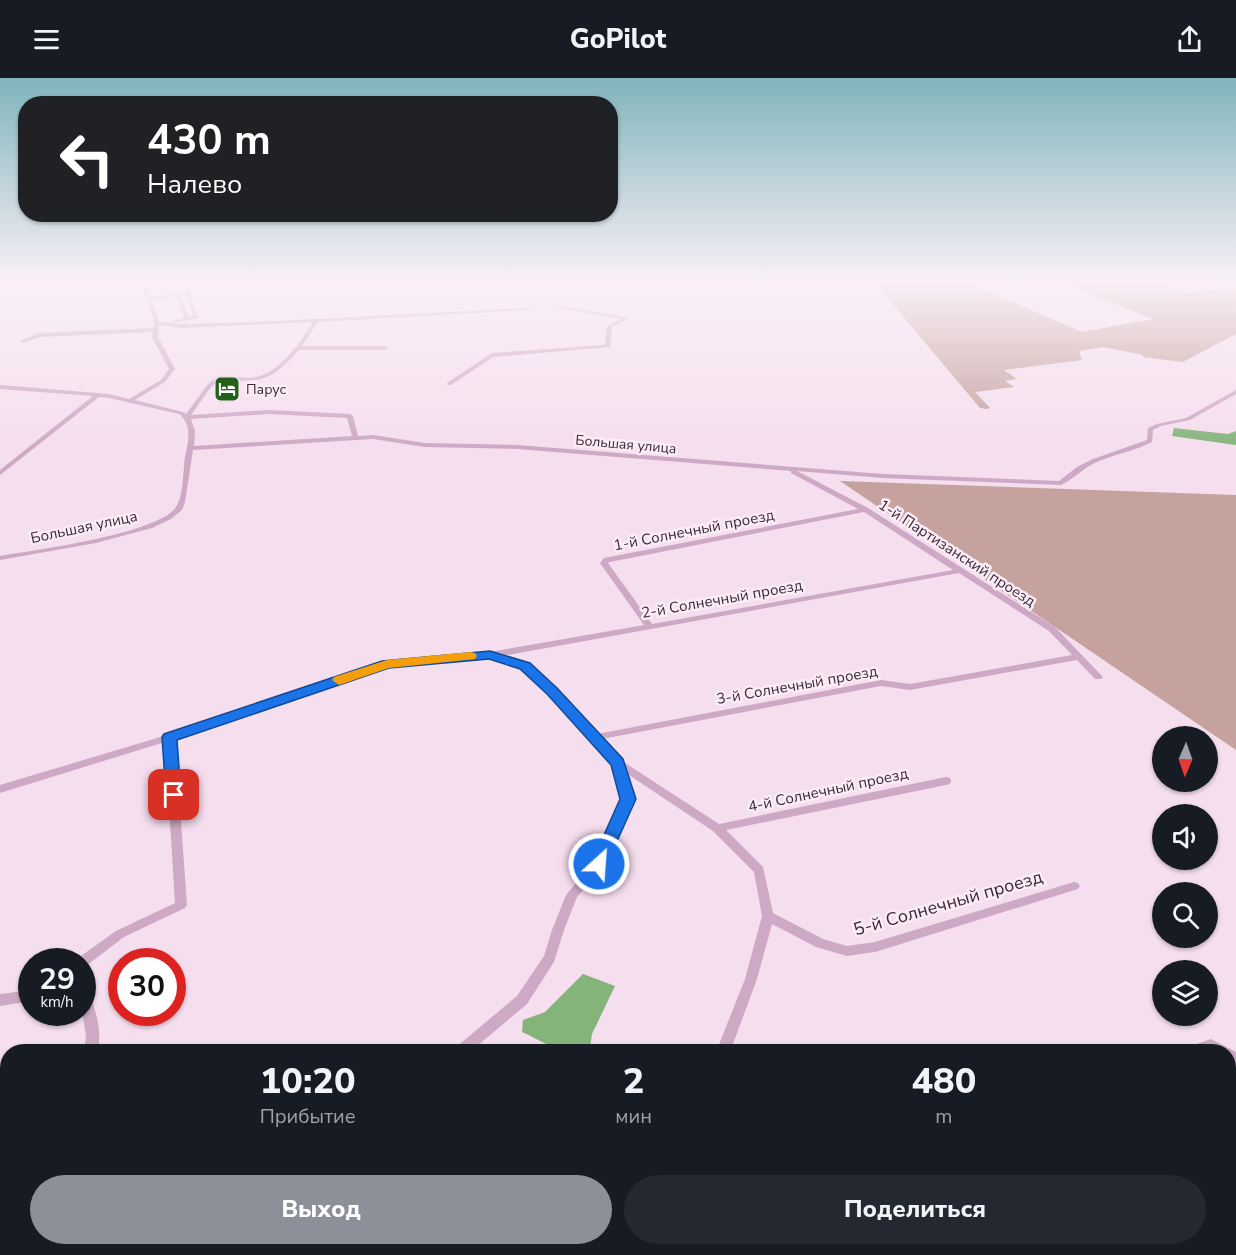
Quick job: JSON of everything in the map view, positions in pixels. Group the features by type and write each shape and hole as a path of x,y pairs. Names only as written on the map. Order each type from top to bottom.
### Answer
{"street":[{"path":"23,341 31,338"},
{"path":"131,400 164,381 172,369 155,338"},
{"path":"187,416 210,385 220,377 259,379 277,369 305,338"},
{"path":"449,384 492,355 608,346 609,338"},
{"path":"296,348 385,348"},
{"path":"0,387 131,400 187,416 269,412 350,416 355,437"},
{"name":"Большая улица","path":"190,448 373,437 425,445 517,447 883,476 1060,483 1078,469 1101,458 1136,449 1150,441 1149,429 1188,419 1236,392"},
{"path":"0,473 98,395"},
{"name":"Большая улица","path":"0,558 127,534 167,520 178,509 181,499 190,448 191,422 187,416"},
{"name":"1-й Партизанский проезд","path":"789,469 865,510 1052,629 1098,677"},
{"name":"1-й Солнечный проезд","path":"649,626 604,563 606,560 865,510"},
{"name":"2-й Солнечный проезд","path":"0,789 170,737 387,664 490,655 958,571"},
{"path":"490,655 525,666 552,691 618,763 717,828 759,870 768,916 751,979 726,1044"},
{"name":"3-й Солнечный проезд","path":"593,738 881,683 910,687 1077,657"},
{"path":"96,952 120,934 181,905 170,737"},
{"path":"470,1044 522,1000 550,958 558,930 572,896 599,864 628,799 618,763"},
{"name":"4-й Солнечный проезд","path":"717,828 946,781"},
{"name":"5-й Солнечный проезд","path":"768,916 820,943 847,951 875,947 1074,886"},
{"path":"0,1000 18,997"},
{"path":"92,1026 93,1044"}],"shaded area":[{"path":"921,338 1229,338 1183,362 1143,357 1143,355 1103,347 1079,351 1082,360 1004,370 1017,379 1005,381 1014,387 975,392 990,408 980,408"},
{"path":"1174,428 1228,434 1236,431 1236,445 1172,436"},
{"path":"840,481 1236,495 1236,750 1218,738 1218,726 1201,726"},
{"path":"583,974 615,986 592,1034 590,1044 547,1044 522,1032 523,1020 545,1012"}],"slow traffic":[{"path":"339,680 387,664 470,656"}],"place":[{"name":"Парус","path":"227,389"}],"route":[{"path":"174,795 170,737 387,664 490,655 525,666 552,691 618,763 628,799 599,864"}]}
